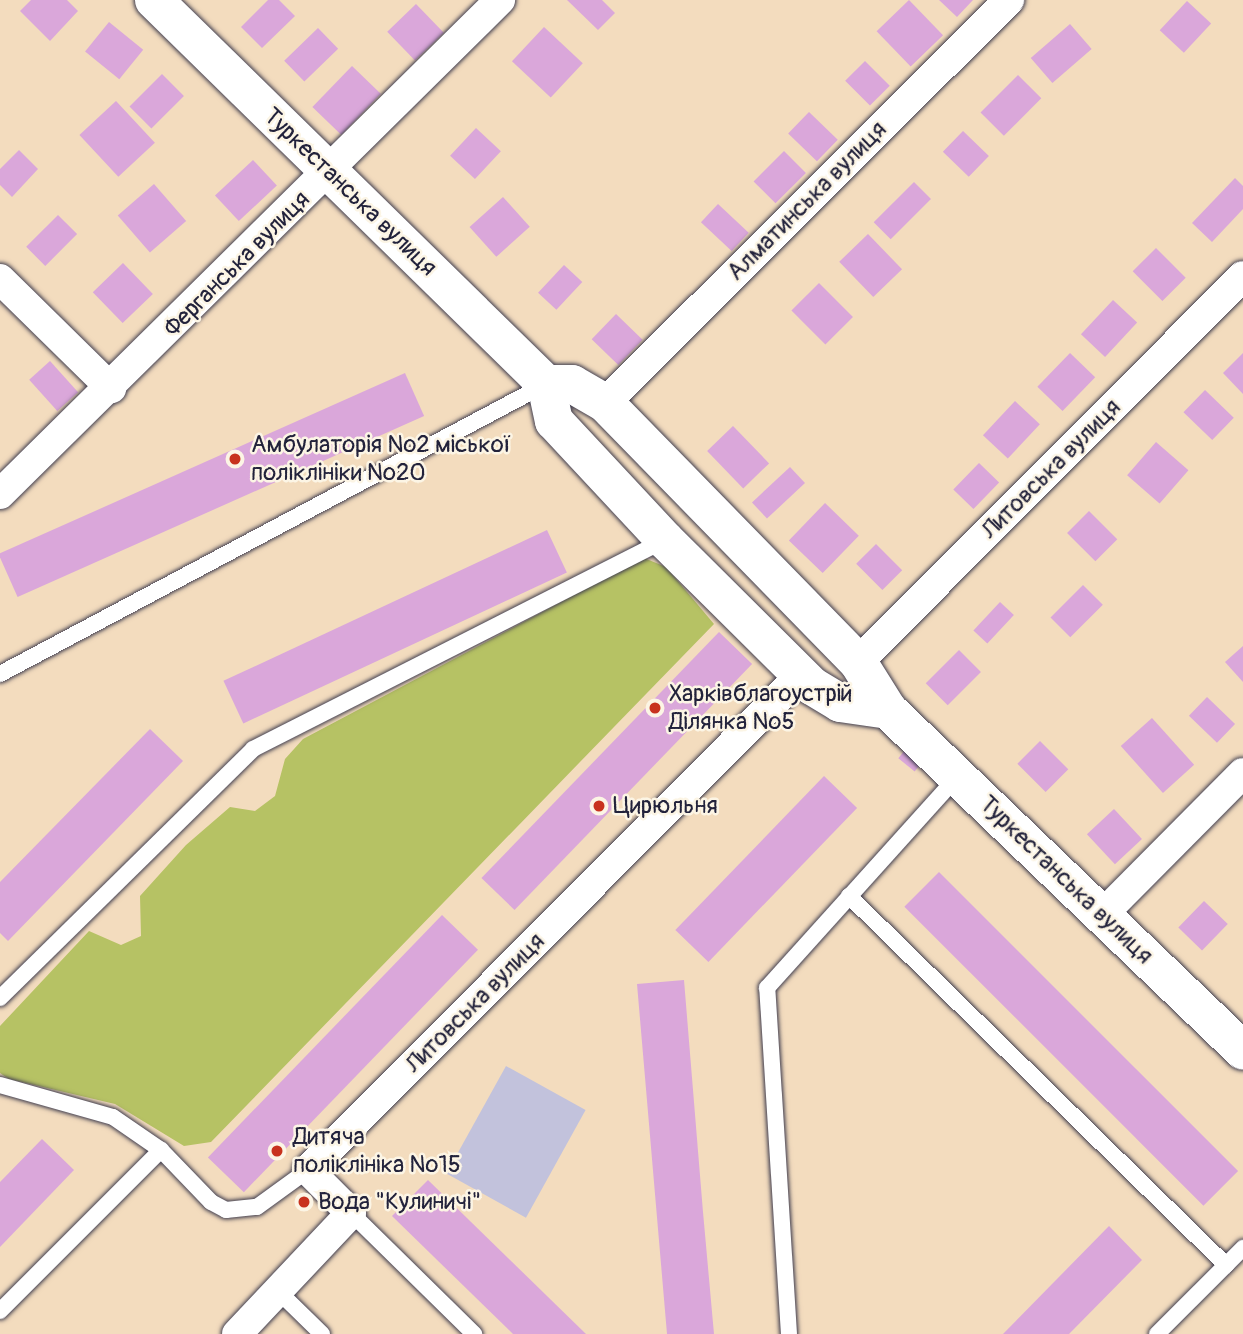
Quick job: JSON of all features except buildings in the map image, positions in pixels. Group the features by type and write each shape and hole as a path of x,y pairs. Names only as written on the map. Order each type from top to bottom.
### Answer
{"street":[{"name":"Туркестанська вулиця","path":"154,0 546,384 572,384 605,403 858,662 888,710 1243,1050"},
{"name":"Ферганська вулиця","path":"0,494 330,173 500,0"},
{"name":"Алматинська вулиця","path":"605,403 1009,0"},
{"name":"Литовська вулиця","path":"858,662 1243,276"},
{"path":"0,279 111,388"},
{"path":"546,384 554,421 665,540 801,675 840,703 888,710"},
{"name":"Литовська вулиця","path":"308,1170 801,675"},
{"path":"1102,915 1243,773"},
{"path":"237,1334 351,1213 308,1170"}],"lane":[{"path":"0,674 546,384"},
{"path":"0,998 253,749 665,540"},
{"path":"789,1334 767,988 958,776"},
{"path":"849,896 1226,1265"},
{"path":"0,1085 113,1117 161,1150 211,1202 226,1210 257,1207 308,1170"},
{"path":"0,1311 161,1150"},
{"path":"351,1213 474,1334"},
{"path":"1157,1334 1243,1248"},
{"path":"277,1290 322,1334"}],"shaded area":[{"path":"506,1066 586,1110 526,1218 446,1174"}],"green space":[{"path":"644,558 666,567 714,624 211,1142 184,1146 115,1104 9,1079 0,1073 0,1026 89,931 121,945 141,936 140,896 186,845 230,807 255,811 275,796 285,759 303,739"}],"place":[{"name":"Амбулаторія №2 міської поліклініки №20","path":"235,459"},
{"name":"Харківблагоустрій Ділянка №5","path":"655,708"},
{"name":"Цирюльня","path":"599,806"},
{"name":"Дитяча поліклініка №15","path":"277,1151"},
{"name":"Вода \"Кулиничі\"","path":"304,1202"}]}
